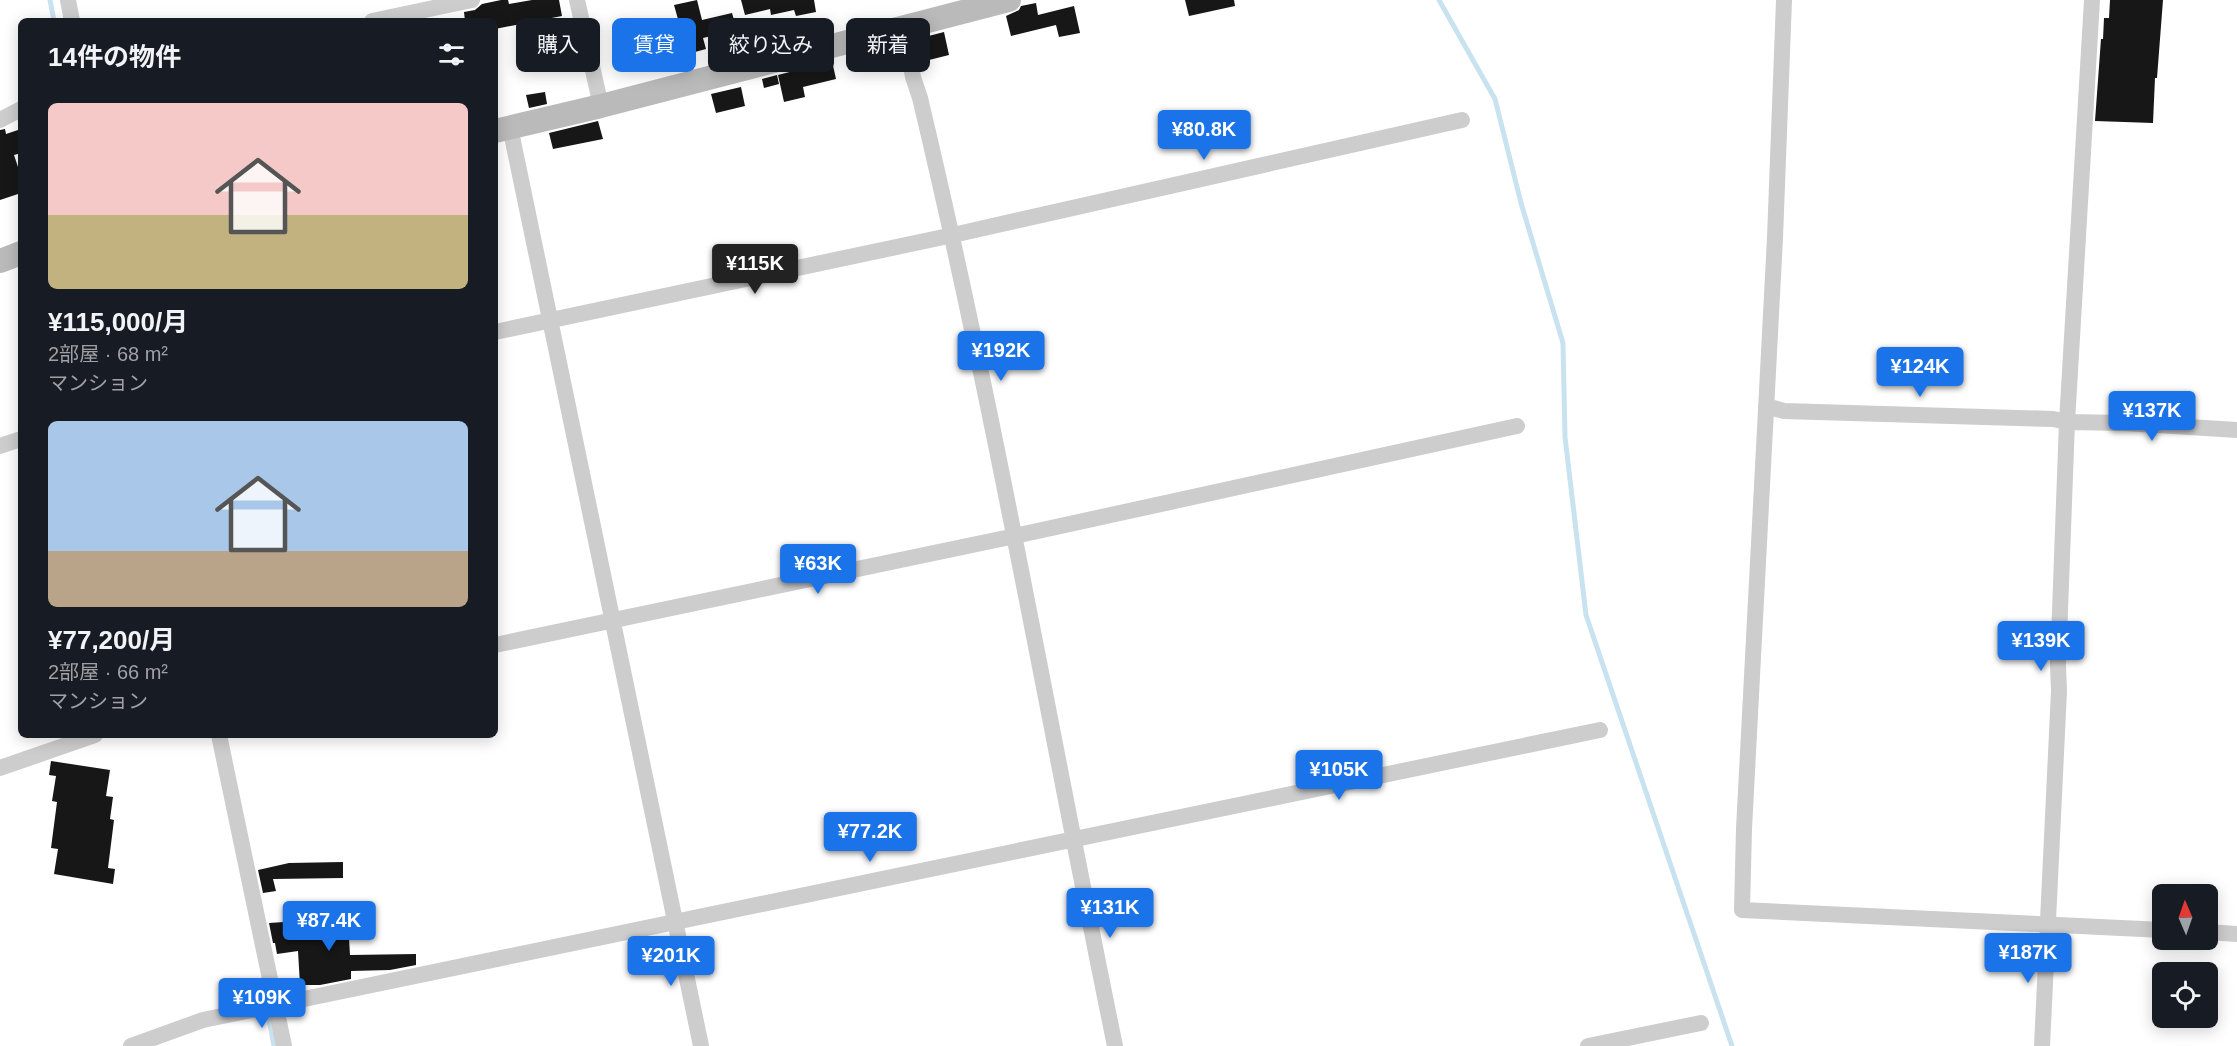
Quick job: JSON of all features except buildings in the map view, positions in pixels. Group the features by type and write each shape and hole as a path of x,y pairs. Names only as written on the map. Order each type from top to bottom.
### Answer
{"street":[{"path":"68,0 71,18"},
{"path":"386,18 472,0"},
{"path":"577,0 601,106"},
{"path":"930,20 1009,0"},
{"path":"1784,0 1742,910 2152,929"},
{"path":"2042,1046 2049,924 2067,422 2092,0"},
{"path":"700,1046 550,321 502,129 601,106 846,42"},
{"path":"912,72 953,235 1015,536 1072,838 1115,1046"},
{"path":"0,120 18,111"},
{"path":"498,331 953,235 1462,120"},
{"path":"0,261 18,254"},
{"path":"1766,406 1784,411 2053,419 2067,422 2237,430"},
{"path":"498,644 1015,536 1517,426"},
{"path":"0,446 18,440"},
{"path":"131,1046 203,1020 1600,730"},
{"path":"0,768 86,738"},
{"path":"220,738 284,1046"},
{"path":"2218,933 2237,934"},
{"path":"1588,1046 1701,1023"}],"waterway":[{"path":"50,0 53,18"},
{"path":"1439,0 1495,99 1521,203 1563,343 1565,437 1586,615 1732,1046"},
{"path":"263,987 274,1046"}]}
